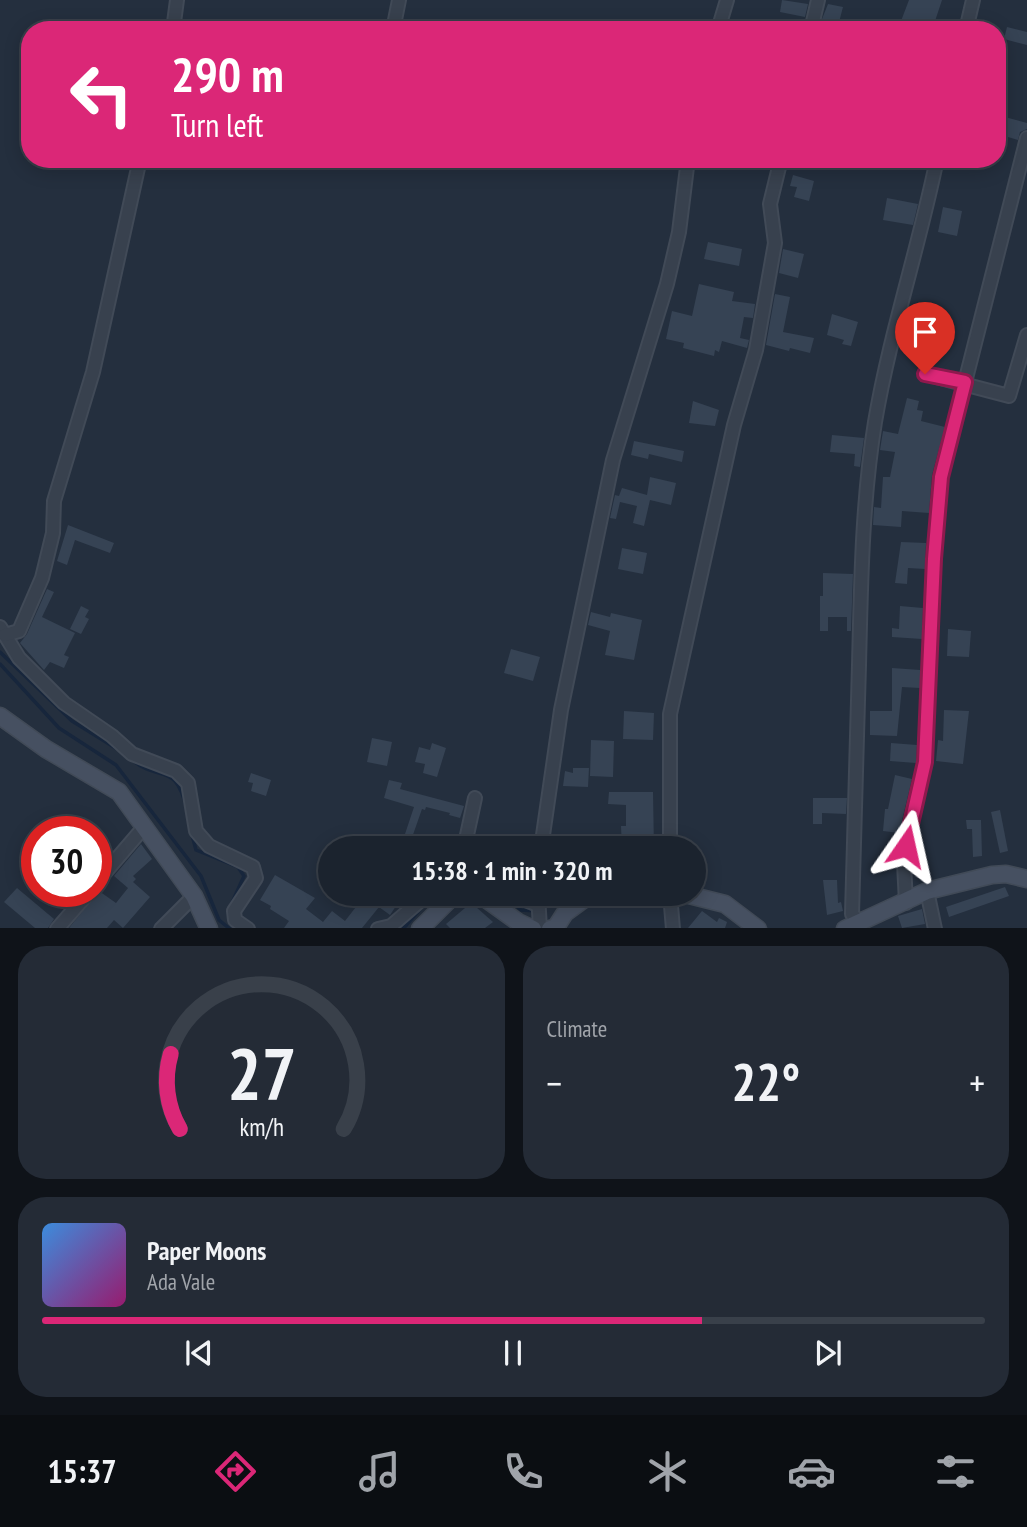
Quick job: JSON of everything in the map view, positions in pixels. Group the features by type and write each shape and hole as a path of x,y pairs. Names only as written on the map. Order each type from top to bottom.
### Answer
{"street":[{"path":"174,21 177,0"},
{"path":"395,21 399,0"},
{"path":"721,21 727,0"},
{"path":"813,21 818,0"},
{"path":"968,21 973,0"},
{"path":"906,903 904,863 909,828 925,762 934,559 941,477 1027,138"},
{"path":"2,631 19,631 42,578 53,533 54,501 93,372 138,168"},
{"path":"543,836 561,710 610,474 667,284 679,232 687,168"},
{"path":"670,836 670,714 734,425 756,350 775,243 770,204 779,168"},
{"path":"935,168 875,423 860,605 852,925 893,905 906,903 927,891 992,875 1006,874 1027,879"},
{"path":"925,374 965,382 1009,396 1027,335"},
{"path":"2,631 19,658 64,703 112,736 132,754 176,771 188,783 196,831 209,846 253,867 256,877 234,911 235,920 247,928"},
{"path":"2,721 119,792 194,896 209,928"},
{"path":"467,836 475,798"},
{"path":"112,864 145,826"},
{"path":"927,891 935,928"},
{"path":"162,928 194,896"},
{"path":"706,899 725,904 757,928"},
{"path":"382,928 391,926 414,906"},
{"path":"420,928 443,906"},
{"path":"496,906 531,928"},
{"path":"538,906 540,928"},
{"path":"553,928 575,906"},
{"path":"671,906 673,928"},
{"path":"58,928 76,907"}],"building":[{"path":"782,0 808,4 805,17 780,12"},
{"path":"909,0 942,0 935,21 901,21"},
{"path":"828,4 843,7 839,21 822,19"},
{"path":"1007,27 1027,32 1027,45 1006,40"},
{"path":"1006,117 1027,123 1027,129 1020,132 1018,140 1006,136"},
{"path":"793,175 814,181 809,201 794,197 797,187 790,186"},
{"path":"887,198 918,204 913,225 883,220"},
{"path":"943,207 962,211 957,236 938,232"},
{"path":"708,242 742,249 739,266 704,259"},
{"path":"783,249 804,254 798,278 779,273"},
{"path":"699,284 734,292 732,301 755,304 753,318 744,317 740,338 749,340 747,348 722,341 719,352 715,350 714,356 683,348 684,343 666,339 672,311 692,316"},
{"path":"775,294 790,297 783,332 814,338 810,353 766,345"},
{"path":"832,314 858,322 851,346 842,344 844,340 827,335"},
{"path":"907,398 919,401 917,410 923,411 921,421 945,427 932,475 929,513 902,511 901,527 873,525 874,507 881,508 883,477 890,477 895,452 880,450 883,431 898,434"},
{"path":"693,401 719,410 715,426 689,423"},
{"path":"832,435 864,438 860,467 854,466 855,454 830,452"},
{"path":"634,441 684,451 682,462 649,454 648,459 631,455"},
{"path":"650,477 676,483 671,505 650,500 644,526 633,523 637,506 620,502 616,519 610,518 615,495 619,496 622,488 647,495"},
{"path":"68,525 114,543 110,553 75,540 67,565 57,561"},
{"path":"901,542 926,543 925,569 908,568 907,584 895,583"},
{"path":"622,548 647,553 643,574 618,569"},
{"path":"823,573 853,574 851,631 847,631 847,617 828,617 828,631 820,631"},
{"path":"47,589 54,592 42,617 75,633 64,655 69,657 64,668 50,662 44,670 20,643 27,634"},
{"path":"81,606 89,610 85,617 89,619 81,634 70,629"},
{"path":"900,606 923,608 922,639 892,637 892,628 899,629"},
{"path":"591,612 610,617 611,613 642,620 634,660 605,655 610,631 588,625"},
{"path":"948,629 971,631 969,657 947,656"},
{"path":"511,649 540,657 533,681 504,673"},
{"path":"892,668 920,670 920,688 902,687 897,736 870,735 870,711 892,711"},
{"path":"944,710 969,711 963,764 936,761 938,740 943,741"},
{"path":"624,711 654,713 653,740 623,739"},
{"path":"372,738 392,742 387,766 367,762"},
{"path":"591,740 614,741 613,777 590,776"},
{"path":"432,743 446,748 437,777 423,773 425,764 415,762 419,747 430,750"},
{"path":"891,743 917,745 916,763 890,761"},
{"path":"573,768 589,768 588,787 563,786 565,771 573,773"},
{"path":"251,773 271,780 266,796 251,791 253,783 248,782"},
{"path":"895,775 912,779 899,833 883,831 885,809 888,809"},
{"path":"389,780 402,783 400,789 464,806 460,818 426,807 425,810 422,809 413,836 404,836 414,807 384,798"},
{"path":"609,792 653,792 654,836 621,836 621,826 626,826 626,805 608,804"},
{"path":"813,798 847,798 846,814 822,813 822,824 813,824"},
{"path":"1000,810 1008,851 1000,853 991,812"},
{"path":"966,820 981,820 982,856 973,857 972,829 967,829"},
{"path":"141,844 152,859 133,876 136,879 133,882 150,897 123,928 114,920 107,928 69,928 86,907 112,907 112,900 116,903 128,888 114,876"},
{"path":"275,875 315,898 306,909 323,922 332,911 345,921 357,906 396,906 390,915 379,907 362,928 284,928 289,921 260,900"},
{"path":"823,880 837,880 838,903 841,902 843,911 827,915"},
{"path":"1005,887 1009,896 949,917 946,907"},
{"path":"17,888 21,891 21,907 40,907 54,919 48,928 35,928 4,902"},
{"path":"476,907 493,922 485,928 450,928 446,924 465,908"},
{"path":"922,909 925,924 902,928 898,916"},
{"path":"702,911 717,922 719,918 727,922 725,928 688,928"}],"waterway":[{"path":"0,652 72,721 122,752"},
{"path":"0,664 59,728 116,765 201,876 219,920 229,928"},
{"path":"131,759 141,766 172,778 182,794 187,810"},
{"path":"192,835 196,850 238,867 244,876 231,905"},
{"path":"517,906 521,910 537,911"},
{"path":"404,928 422,907"}],"route":[{"path":"906,846 925,762 934,559 941,477 965,382 925,374"}]}
